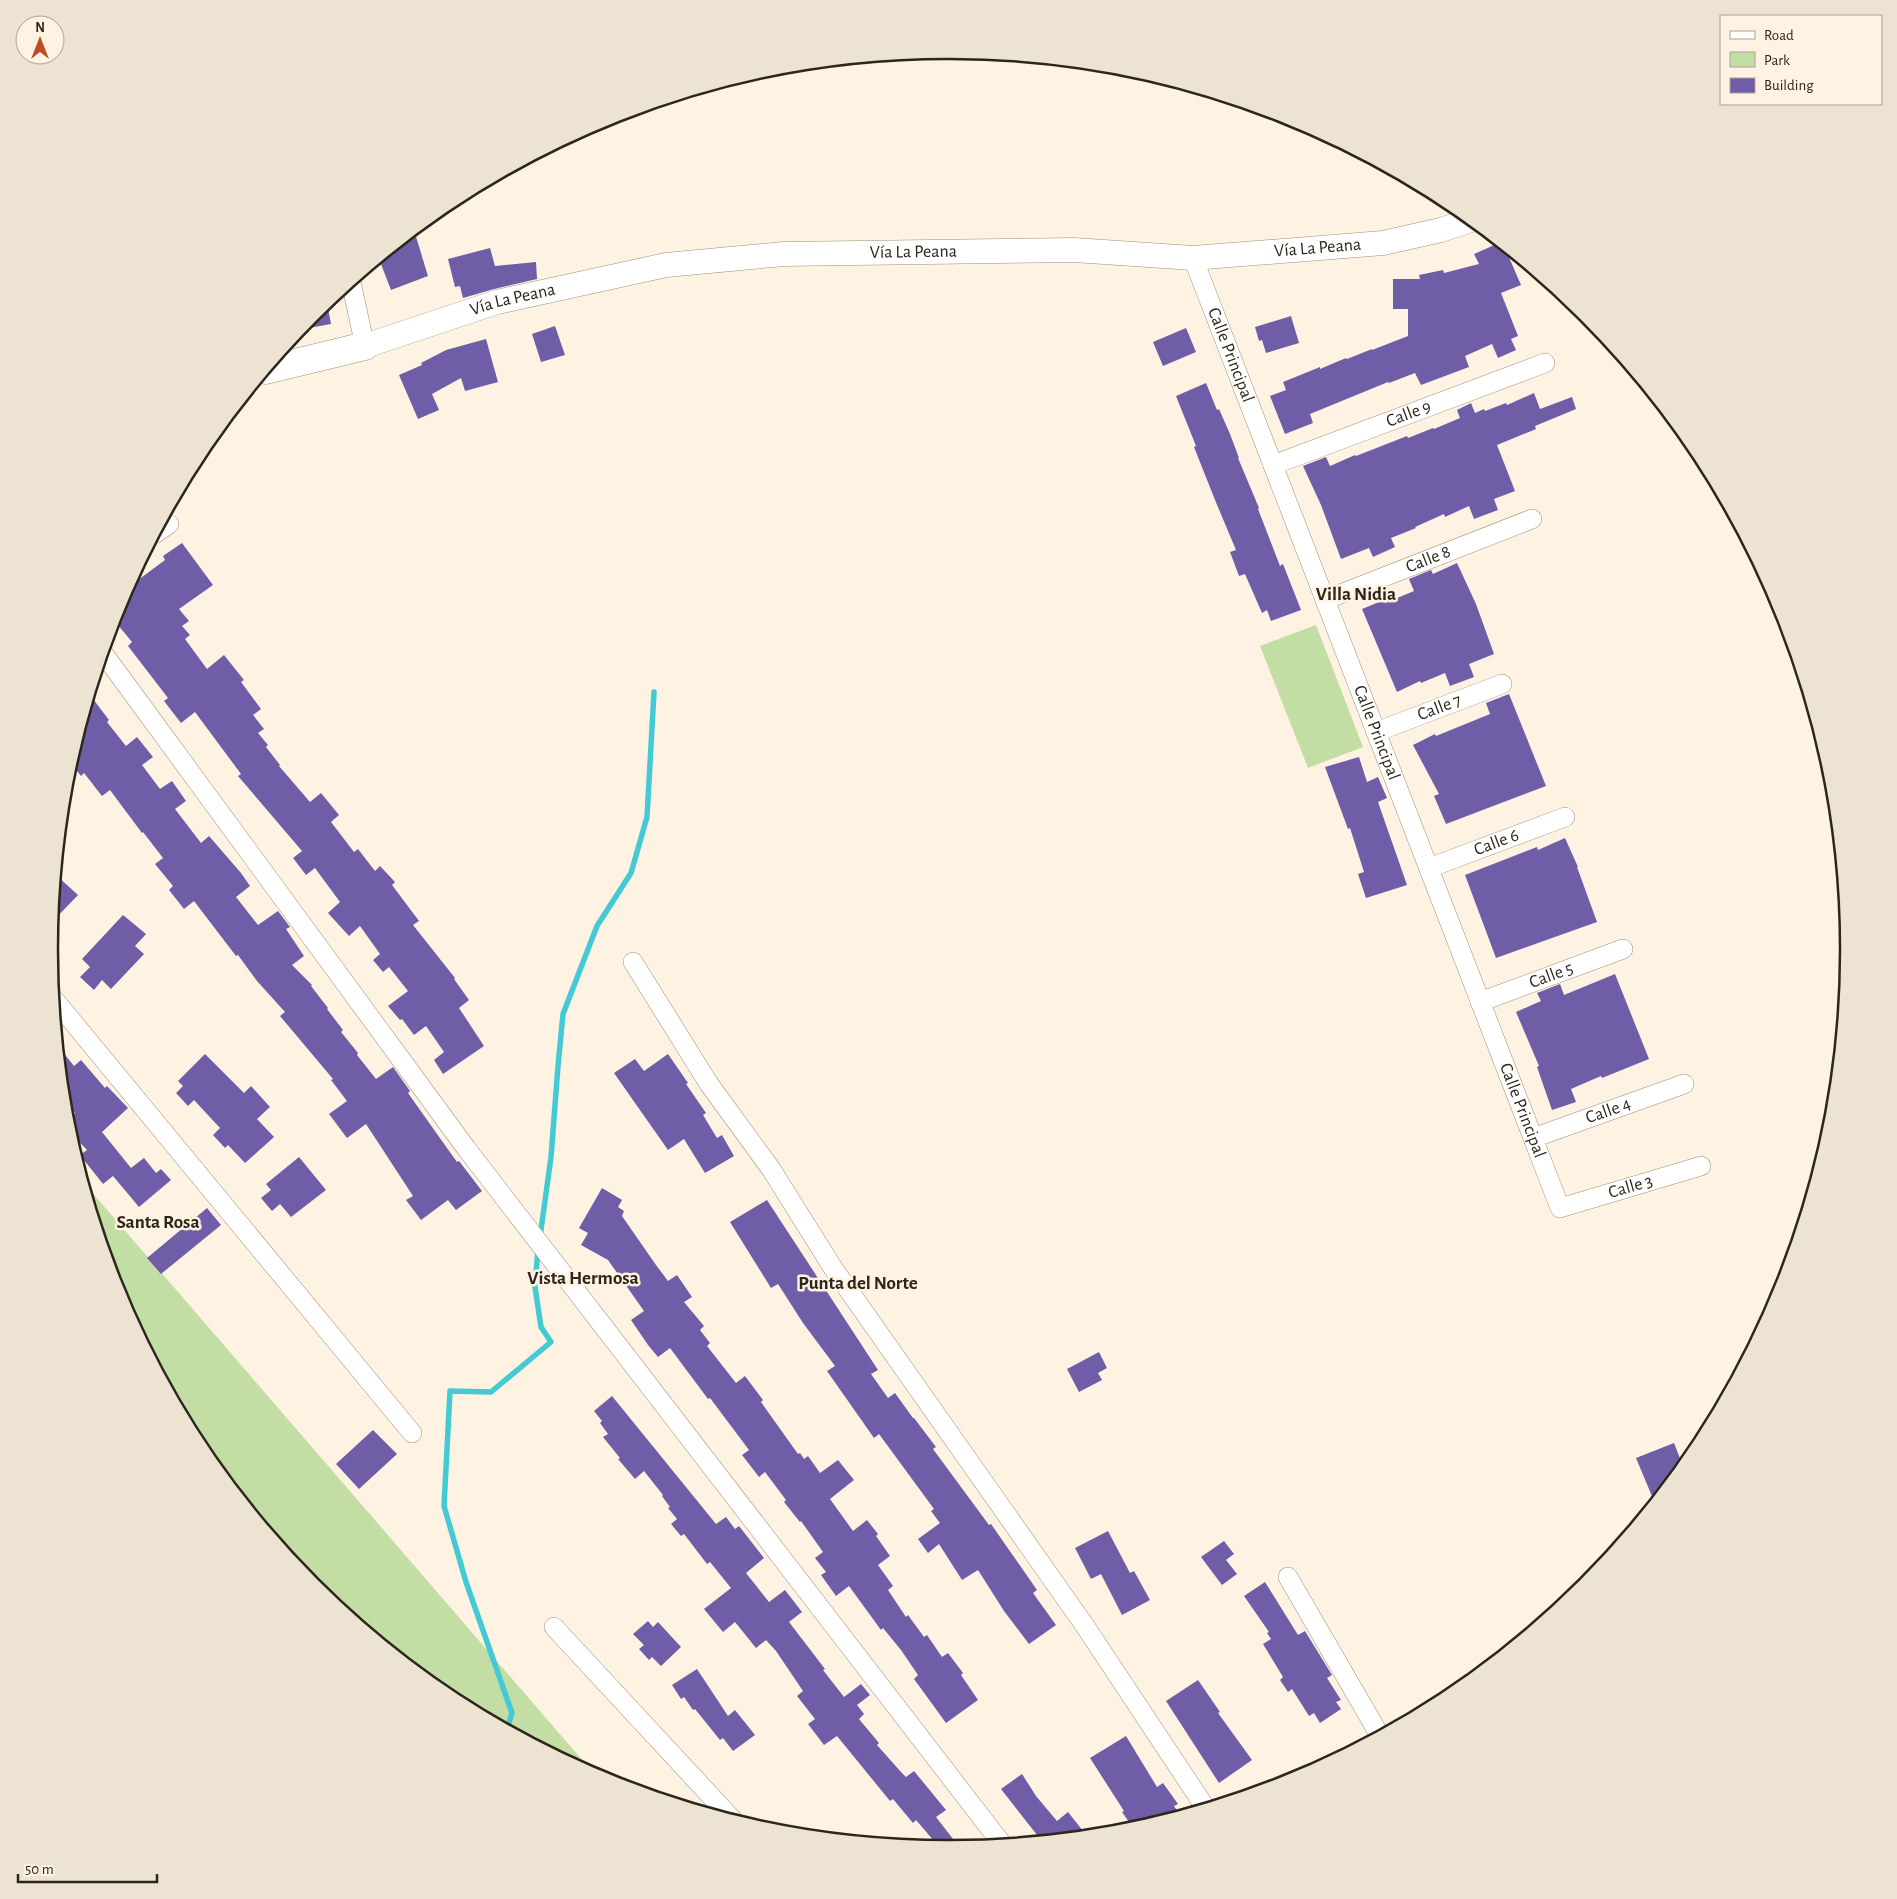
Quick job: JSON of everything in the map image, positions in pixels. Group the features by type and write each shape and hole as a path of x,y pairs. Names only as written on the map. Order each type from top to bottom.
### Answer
{"main road":[{"path":"274,368 365,346"}],"street":[{"name":"Vía La Peana","path":"365,346 497,302 666,264 784,254 1074,250 1193,258 1383,243 1441,230 1463,223"},
{"name":"Calle Principal","path":"1193,258 1560,1208"},
{"path":"352,288 365,346"},
{"name":"Calle 9","path":"1273,465 1545,363"},
{"name":"Calle 8","path":"1325,600 1532,519"},
{"path":"107,658 466,1148 998,1839"},
{"name":"Calle 7","path":"1376,732 1502,684"},
{"name":"Calle 6","path":"1429,868 1565,817"},
{"name":"Calle 5","path":"1480,1002 1623,949"},
{"path":"633,962 709,1084 771,1170 833,1268 1085,1626 1202,1803"},
{"path":"59,1004 412,1432"},
{"name":"Calle 4","path":"1533,1138 1684,1084"},
{"name":"Calle 3","path":"1560,1208 1701,1166"},
{"path":"1288,1576 1378,1730"},
{"path":"554,1626 725,1812"}],"green space":[{"path":"1316,625 1363,747 1308,768 1260,646"},
{"path":"92,1192 584,1762 554,1749 503,1721 453,1690 406,1656 318,1580 279,1537 242,1492 208,1445 177,1395 149,1344 125,1290 105,1236"}],"building":[{"path":"416,236 428,276 391,290 381,264"},
{"path":"1494,245 1509,258 1521,285 1501,293 1518,336 1511,339 1516,350 1498,358 1492,344 1465,356 1469,367 1421,385 1415,373 1388,382 1310,414 1313,423 1285,434 1270,396 1286,390 1283,382 1408,336 1408,309 1393,309 1393,279 1420,279 1419,275 1443,270 1444,273 1479,264 1474,254"},
{"path":"490,248 495,266 536,262 537,279 463,298 460,286 455,287 448,259"},
{"path":"328,310 331,324 310,328"},
{"path":"1291,316 1299,343 1266,353 1262,340 1259,341 1255,327"},
{"path":"555,326 565,355 541,362 532,334"},
{"path":"1186,328 1196,352 1163,366 1153,342"},
{"path":"486,339 498,382 465,391 461,378 432,394 439,410 418,419 399,375 422,365 421,363 446,350"},
{"path":"1206,383 1217,410 1219,409 1230,434 1280,566 1283,564 1301,610 1271,621 1267,610 1262,613 1245,574 1239,576 1230,552 1236,550 1194,447 1196,446 1176,396"},
{"path":"1534,393 1540,409 1572,397 1576,409 1535,426 1536,429 1497,445 1515,491 1494,499 1498,510 1474,519 1469,506 1445,517 1444,514 1391,538 1395,547 1373,557 1369,548 1341,559 1321,505 1303,466 1326,457 1330,466 1407,436 1408,438 1434,429 1460,418 1457,410 1471,403 1475,413 1506,403 1507,405"},
{"path":"182,543 213,585 179,609 189,621 182,626 190,635 185,639 207,669 224,655 244,680 241,682 261,709 253,715 264,729 258,733 268,745 266,747 279,766 310,802 321,793 339,815 331,822 354,852 358,849 375,871 380,866 395,882 392,885 419,921 413,925 455,978 469,1000 459,1008 484,1046 443,1074 434,1060 444,1052 426,1026 414,1035 402,1019 400,1020 388,1006 408,991 389,967 383,972 373,960 380,954 360,926 349,936 328,913 340,902 315,868 306,875 293,858 302,851 238,776 241,774 195,712 181,723 164,701 168,698 128,646 132,642 119,626 125,609 138,580 165,560 163,556"},
{"path":"1457,563 1476,604 1494,654 1469,664 1474,677 1450,686 1445,673 1421,683 1420,681 1397,692 1362,609 1384,600 1385,603 1414,591 1409,579 1431,570 1433,574"},
{"path":"1509,694 1546,786 1446,824 1434,796 1439,794 1413,745 1435,734 1436,736 1490,714 1486,703"},
{"path":"94,700 109,720 107,722 126,746 137,737 153,757 142,765 160,789 172,781 186,801 175,809 201,843 209,836 241,873 250,886 236,897 258,925 278,911 290,927 286,929 304,956 292,965 312,985 343,1030 341,1032 358,1053 357,1055 376,1079 393,1067 410,1091 408,1093 457,1162 459,1161 482,1191 456,1210 448,1200 421,1220 406,1200 413,1196 366,1124 347,1138 329,1114 347,1101 331,1080 333,1079 280,1016 285,1012 257,981 238,955 236,956 194,901 184,909 169,890 173,886 155,864 163,858 110,790 102,796 84,773 81,776 76,770"},
{"path":"1359,757 1367,782 1378,777 1387,798 1378,802 1407,885 1366,898 1358,874 1364,872 1350,828 1348,829 1325,767"},
{"path":"1565,838 1578,867 1597,922 1496,958 1465,875 1537,847 1538,850"},
{"path":"60,879 78,895 59,915"},
{"path":"123,915 146,934 135,946 144,954 111,989 102,980 94,990 80,977 90,967 82,959"},
{"path":"1615,974 1649,1059 1571,1089 1576,1102 1552,1110 1537,1067 1539,1066 1516,1012 1541,1001 1537,993 1560,984 1564,995"},
{"path":"64,1053 74,1066 81,1060 105,1088 107,1086 128,1108 102,1132 131,1168 144,1158 156,1173 161,1169 171,1180 139,1207 113,1176 103,1184 83,1159 82,1154 87,1150 79,1142 73,1114 75,1113 73,1110"},
{"path":"205,1054 244,1093 251,1086 270,1107 257,1119 274,1137 245,1163 228,1145 225,1148 213,1135 220,1128 194,1100 188,1106 176,1093 183,1086 178,1081"},
{"path":"668,1054 706,1113 703,1115 717,1138 722,1135 734,1156 705,1173 684,1139 668,1150 614,1073 635,1059 644,1071"},
{"path":"299,1157 326,1190 291,1217 280,1204 272,1211 261,1198 271,1190 266,1184"},
{"path":"602,1188 622,1200 618,1207 624,1211 622,1216 668,1281 677,1275 692,1297 684,1302 704,1326 700,1330 710,1343 707,1346 736,1383 745,1376 798,1454 800,1453 804,1459 808,1456 820,1473 838,1460 854,1480 830,1499 853,1531 867,1520 878,1534 876,1536 890,1556 878,1565 893,1586 888,1590 906,1617 908,1615 924,1637 927,1635 942,1657 948,1653 963,1673 961,1675 978,1700 946,1723 914,1679 918,1675 901,1650 883,1628 881,1630 849,1586 836,1596 821,1575 826,1572 815,1558 823,1552 801,1521 784,1502 786,1500 765,1472 759,1477 742,1455 749,1450 710,1398 708,1399 670,1348 658,1357 648,1345 631,1320 644,1311 608,1260 581,1245 588,1233 579,1228"},
{"path":"767,1200 878,1370 871,1374 888,1398 895,1393 936,1447 933,1449 989,1525 991,1524 1037,1590 1033,1593 1056,1625 1029,1644 1004,1611 978,1570 962,1580 939,1544 928,1553 918,1539 940,1523 931,1511 934,1509 879,1434 874,1438 827,1371 835,1366 803,1323 778,1284 771,1288 730,1222"},
{"path":"207,1208 221,1225 161,1274 147,1258"},
{"path":"1099,1352 1107,1368 1098,1373 1102,1380 1079,1392 1067,1369"},
{"path":"612,1396 716,1524 726,1517 735,1529 739,1526 764,1558 746,1573 769,1602 785,1590 802,1612 789,1622 844,1697 861,1684 870,1695 857,1705 864,1714 859,1719 879,1743 877,1745 901,1772 906,1777 914,1771 946,1810 936,1817 954,1840 933,1840 916,1820 913,1823 893,1799 890,1801 837,1736 824,1745 808,1724 815,1719 797,1696 803,1691 776,1651 766,1640 756,1648 735,1622 723,1632 704,1609 731,1588 710,1562 707,1564 684,1534 681,1536 671,1524 677,1519 668,1508 670,1507 663,1495 644,1471 635,1479 618,1459 620,1458 603,1437 608,1434 600,1423 602,1421 594,1411"},
{"path":"373,1430 397,1454 359,1489 336,1464"},
{"path":"1674,1443 1680,1458 1652,1496 1636,1458"},
{"path":"1108,1531 1130,1573 1134,1571 1150,1600 1122,1615 1101,1574 1091,1579 1075,1548"},
{"path":"1224,1541 1234,1554 1226,1560 1237,1574 1222,1585 1201,1557"},
{"path":"1265,1582 1298,1635 1305,1631 1332,1675 1327,1678 1341,1700 1336,1702 1341,1709 1320,1723 1314,1713 1309,1716 1292,1689 1288,1692 1280,1680 1283,1677 1263,1644 1271,1639 1267,1633 1269,1632 1244,1596"},
{"path":"648,1621 653,1627 658,1622 681,1647 661,1666 652,1657 649,1660 639,1649 644,1645 633,1634"},
{"path":"697,1669 728,1716 735,1710 755,1735 733,1751 723,1738 720,1740 684,1697 681,1699 672,1685"},
{"path":"1198,1680 1220,1712 1218,1713 1252,1760 1219,1783 1166,1701"},
{"path":"1126,1736 1157,1787 1163,1783 1178,1804 1174,1806 1177,1810 1129,1821 1090,1758"},
{"path":"1022,1774 1036,1796 1057,1821 1068,1812 1082,1830 1038,1836 1001,1789"}],"waterway":[{"path":"540,1237 551,1157 563,1014 597,926 631,873 647,817 654,692"},
{"path":"509,1724 512,1713 466,1582 444,1506 450,1391 491,1392 551,1342 541,1327 535,1287 538,1249"}],"district":[{"name":"Villa Nidia","path":"1356,594"},
{"name":"Santa Rosa","path":"158,1222"},
{"name":"Vista Hermosa","path":"583,1278"},
{"name":"Punta del Norte","path":"858,1283"}]}
